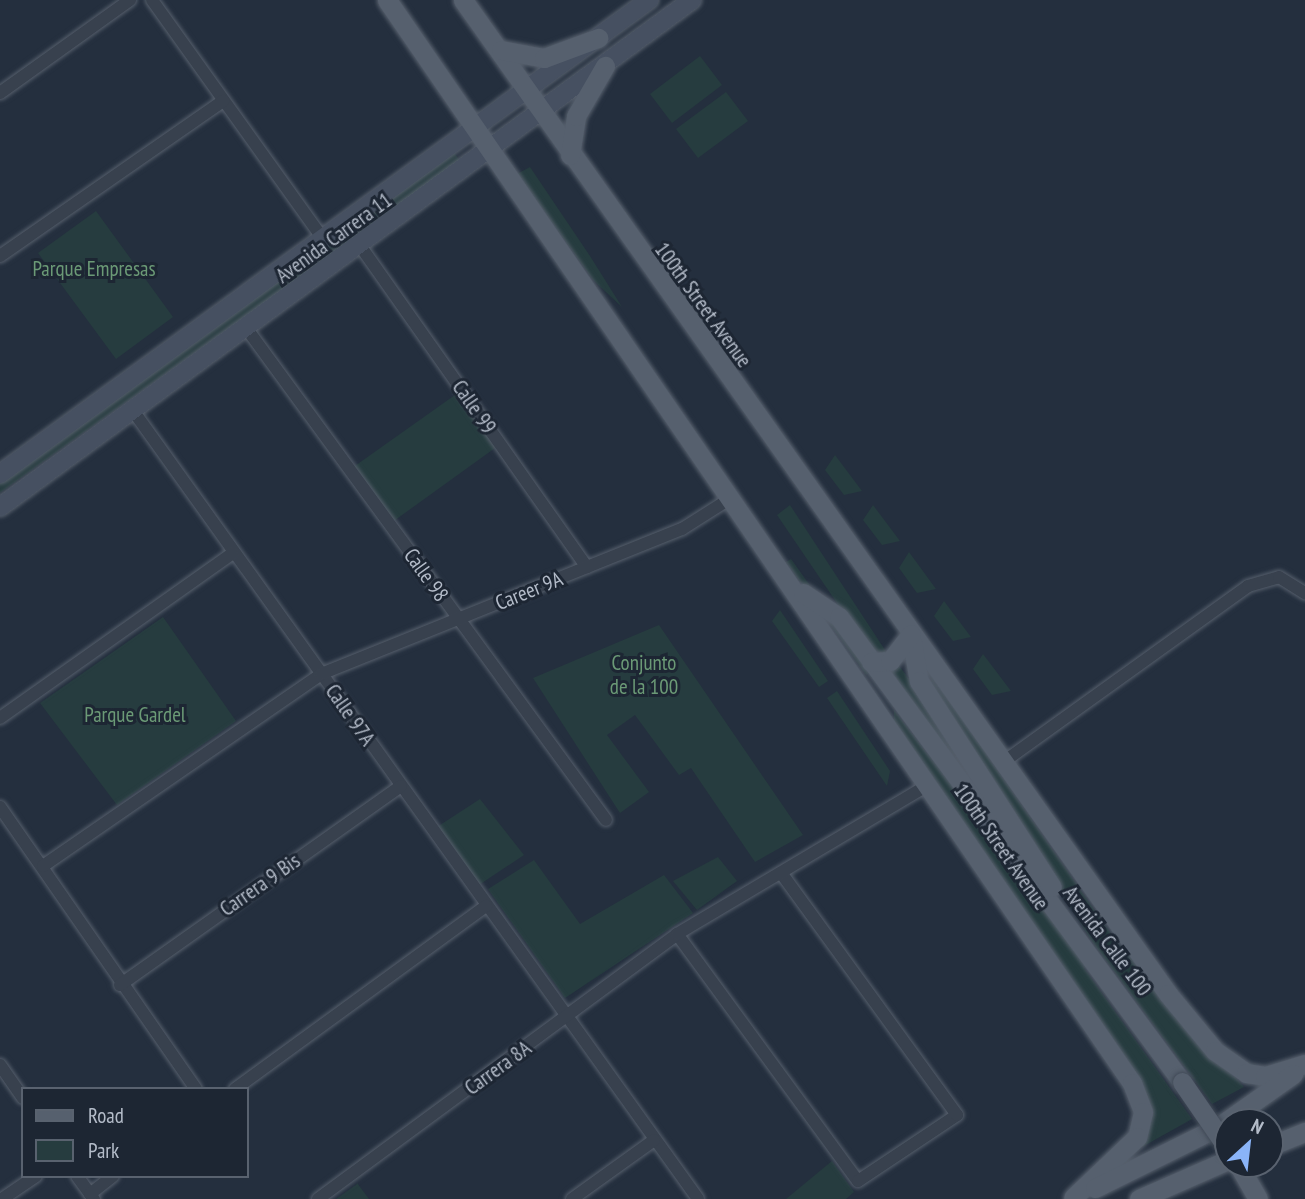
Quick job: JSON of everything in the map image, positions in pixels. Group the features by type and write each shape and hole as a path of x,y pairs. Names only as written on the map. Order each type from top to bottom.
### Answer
{"main road":[{"name":"100th Street Avenue","path":"387,0 1069,984 1141,1102 1140,1129 1130,1150 1072,1199"},
{"name":"100th Street Avenue","path":"463,0 1129,944 1215,1051 1255,1075 1305,1065"},
{"name":"Avenida Carrera 11","path":"0,474 477,129 649,0"},
{"name":"Avenida Carrera 11","path":"0,507 361,247 692,0"},
{"path":"500,50 544,58 598,38"},
{"path":"570,155 576,116 605,66"},
{"name":"100th Street Avenue","path":"793,587 839,617 896,696"},
{"name":"100th Street Avenue","path":"911,634 919,681 1097,963"},
{"path":"871,662 890,661 911,634"},
{"path":"860,683 896,696"},
{"name":"Avenida Calle 100","path":"896,696 1097,963 1214,1129"},
{"path":"1072,1199 1218,1127 1305,1065"},
{"path":"1284,1140 1305,1132"},
{"path":"1139,1199 1214,1167"},
{"path":"1247,1178 1257,1194"}],"street":[{"path":"0,93 130,0"},
{"path":"152,0 324,240"},
{"path":"0,256 223,101"},
{"name":"Calle 99","path":"361,247 587,567"},
{"name":"Calle 98","path":"247,330 606,820"},
{"name":"Calle 97A","path":"134,412 232,554 321,674 565,1019 698,1199"},
{"name":"Career 9A","path":"43,866 321,674 689,526 732,498"},
{"path":"0,718 232,554"},
{"path":"1002,763 1248,586 1279,577 1305,593"},
{"name":"Carrera 8A","path":"318,1199 677,934 930,784"},
{"name":"Carrera 9 Bis","path":"120,985 401,786"},
{"path":"0,807 43,866 120,985 195,1087"},
{"path":"677,934 858,1181 957,1115 780,873"},
{"path":"237,1087 486,906"},
{"path":"0,1065 21,1095"},
{"path":"572,1199 654,1140"},
{"path":"2,1199 33,1178"},
{"path":"79,1178 92,1196 111,1178"}],"green space":[{"path":"700,56 722,85 672,123 650,94"},
{"path":"726,92 748,121 698,158 676,129"},
{"path":"453,151 460,161 0,493 0,479"},
{"path":"530,167 622,307 593,280 517,174"},
{"name":"Parque Empresas","path":"96,211 173,317 116,359 38,253"},
{"path":"462,390 502,443 391,523 352,468"},
{"path":"835,455 862,491 844,495 825,470"},
{"path":"790,505 887,653 875,659 777,515"},
{"path":"873,505 900,541 882,545 863,520"},
{"path":"909,552 936,589 917,593 899,568"},
{"path":"791,559 871,671 866,675 786,562"},
{"path":"944,601 971,637 953,641 934,616"},
{"path":"780,610 828,681 819,687 772,621"},
{"name":"Parque Gardel","path":"163,617 236,721 117,805 40,703"},
{"name":"Conjunto de la 100","path":"659,625 803,835 755,862 691,768 679,775 635,715 607,735 649,792 620,813 533,678"},
{"path":"983,654 1011,691 992,695 973,669"},
{"path":"897,663 937,717 1025,859 885,670"},
{"path":"930,673 1116,941 1244,1087 1212,1104 1093,943 934,692"},
{"path":"837,691 890,771 887,786 827,698"},
{"path":"894,710 1089,965 1084,968 1192,1119 1142,1147 1148,1126 1133,1074 894,722"},
{"path":"480,799 524,855 479,885 437,827"},
{"path":"718,857 737,881 697,910 673,881"},
{"path":"534,860 580,924 664,875 693,913 565,998 488,889"},
{"path":"832,1161 854,1192 846,1199 786,1199"},
{"path":"357,1184 369,1199 336,1199"}]}
